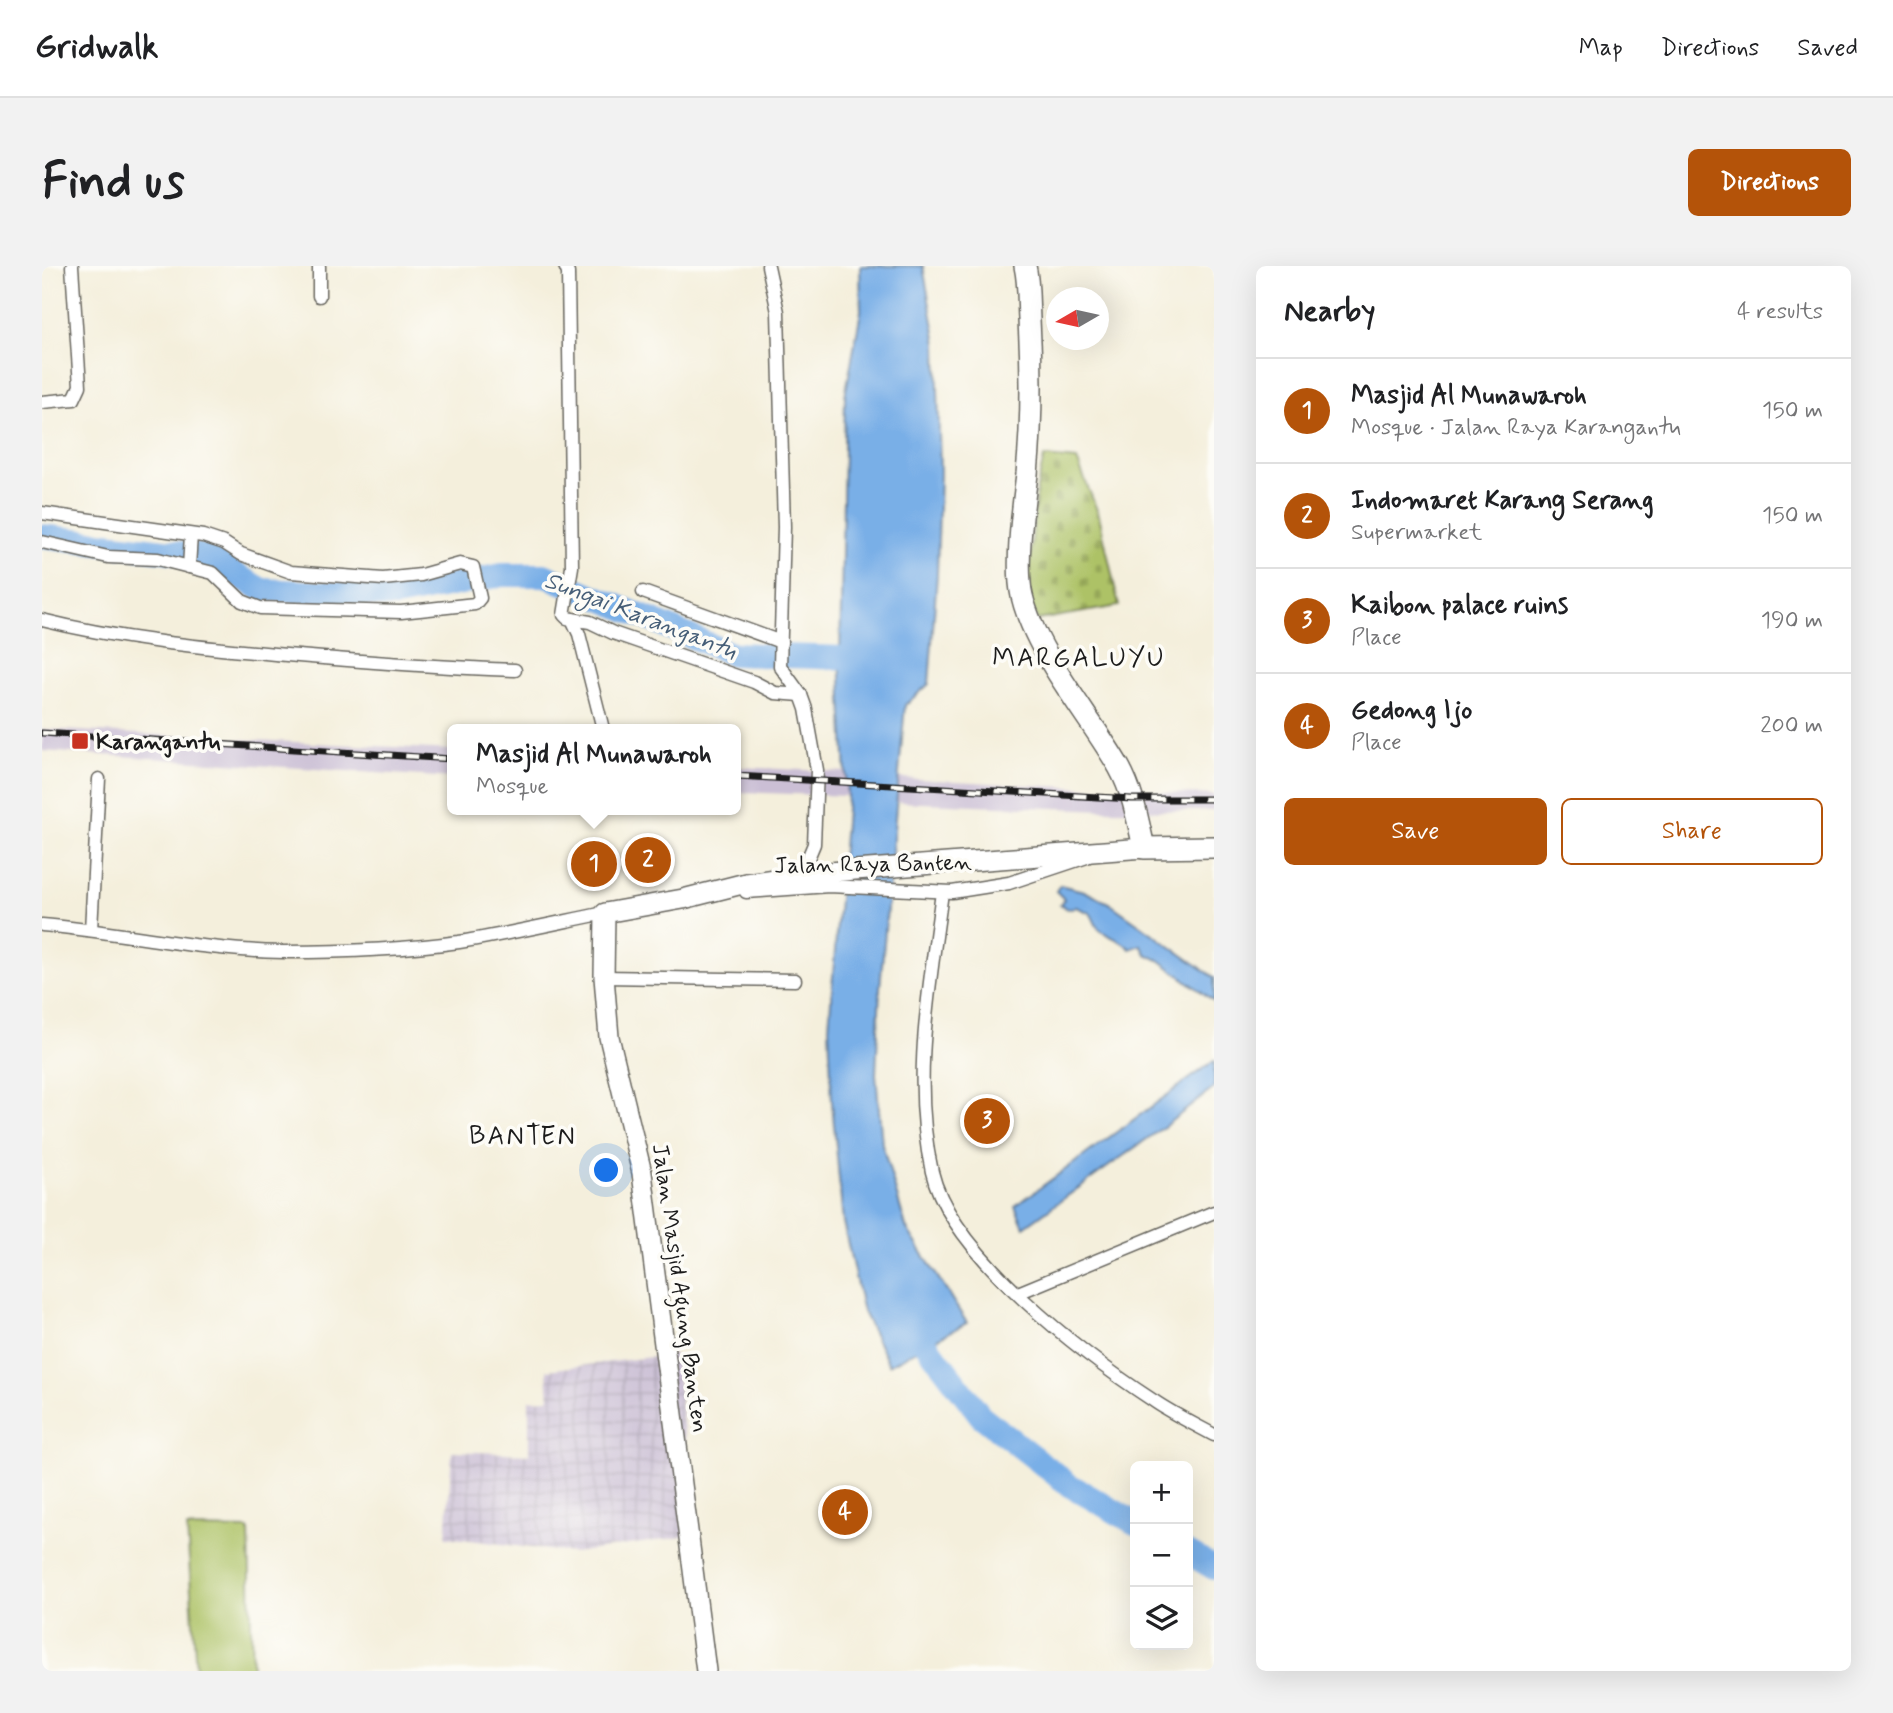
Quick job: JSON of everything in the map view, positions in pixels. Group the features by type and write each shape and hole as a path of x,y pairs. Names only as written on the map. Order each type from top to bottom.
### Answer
{"main road":[{"path":"1025,266 1031,341 1031,427 1023,508 1020,583 1022,597 1051,661 1120,769 1132,799 1144,848"},
{"name":"Jalan Raya Banten","path":"604,913 746,883 801,875 830,879 916,865 1144,848 1214,847"},
{"name":"Jalan Masjid Agung Banten","path":"604,913 606,1016 613,1058 642,1173 706,1671"}],"street":[{"path":"42,401 74,399 80,386 72,266"},
{"path":"319,266 319,296"},
{"path":"565,266 568,273 572,567 564,615 754,682 775,693 801,695"},
{"path":"768,266 775,290 778,332 784,527 780,666 801,695 806,709 817,780 814,844 801,875"},
{"path":"42,513 191,538 215,539 241,554 291,572 383,579 421,575 460,564 473,566 480,600 475,604 401,612 260,608 242,601 214,573 189,563 100,556 42,542"},
{"path":"189,563 191,538"},
{"path":"643,592 781,644"},
{"path":"572,619 579,634 602,724"},
{"path":"42,620 87,631 208,648 388,664 515,670"},
{"path":"91,930 99,779"},
{"name":"Jalan Raya Banten","path":"683,898 830,879 901,890 942,892 1009,883 1068,865 1101,851"},
{"path":"942,892 922,1054 923,1116 932,1175 942,1199 964,1238 1018,1293 1093,1359 1156,1403 1214,1435"},
{"path":"42,925 180,945 282,952 337,951 458,942 604,913"},
{"path":"604,977 795,979"},
{"path":"1018,1293 1214,1212"}],"shaded area":[{"path":"42,729 447,750 447,778 42,751"},
{"path":"741,767 847,772 847,796 741,792"},
{"path":"899,778 1214,795 1214,811 897,802"},
{"path":"675,1354 696,1535 573,1553 446,1537 452,1451 529,1454 529,1400 549,1399 547,1370"}],"green space":[{"path":"1044,457 1077,460 1099,515 1119,606 1037,620 1027,590 1037,488"},
{"path":"187,1528 249,1529 252,1671 196,1671"}],"water":[{"path":"860,266 923,266 937,344 940,474 937,574 929,684 905,705 880,988 876,1074 882,1144 906,1227 967,1323 889,1365 863,1312 843,1222 832,1103 829,1027 847,796 840,658 845,396 861,311"},
{"path":"1060,885 1084,891 1109,903 1214,977 1214,1001 1159,960 1146,954 1141,945 1130,949 1099,929 1090,913 1076,907 1067,909 1060,904 1064,899 1056,891"},
{"path":"1214,1061 1214,1088 1024,1227 1015,1206"}],"waterway":[{"name":"Sungai Karangantu","path":"42,536 205,556 262,590 396,596 502,575 544,575 732,654 873,659"},
{"path":"912,1315 926,1344 981,1416 1069,1485 1130,1520"},
{"path":"1193,1556 1214,1568"}],"railway":[{"path":"42,733 447,759"},
{"path":"741,776 1132,799 1214,799"}],"place":[{"name":"Karangantu","path":"80,741"},
{"name":"Indomaret Karang Serang","path":"648,860"},
{"name":"Masjid Al Munawaroh","path":"594,864"},
{"name":"Kaibon palace ruins","path":"987,1121"},
{"name":"Gedong Ijo","path":"845,1512"}],"district":[{"name":"MARGALUYU","path":"1079,657"},
{"name":"BANTEN","path":"523,1135"}]}
